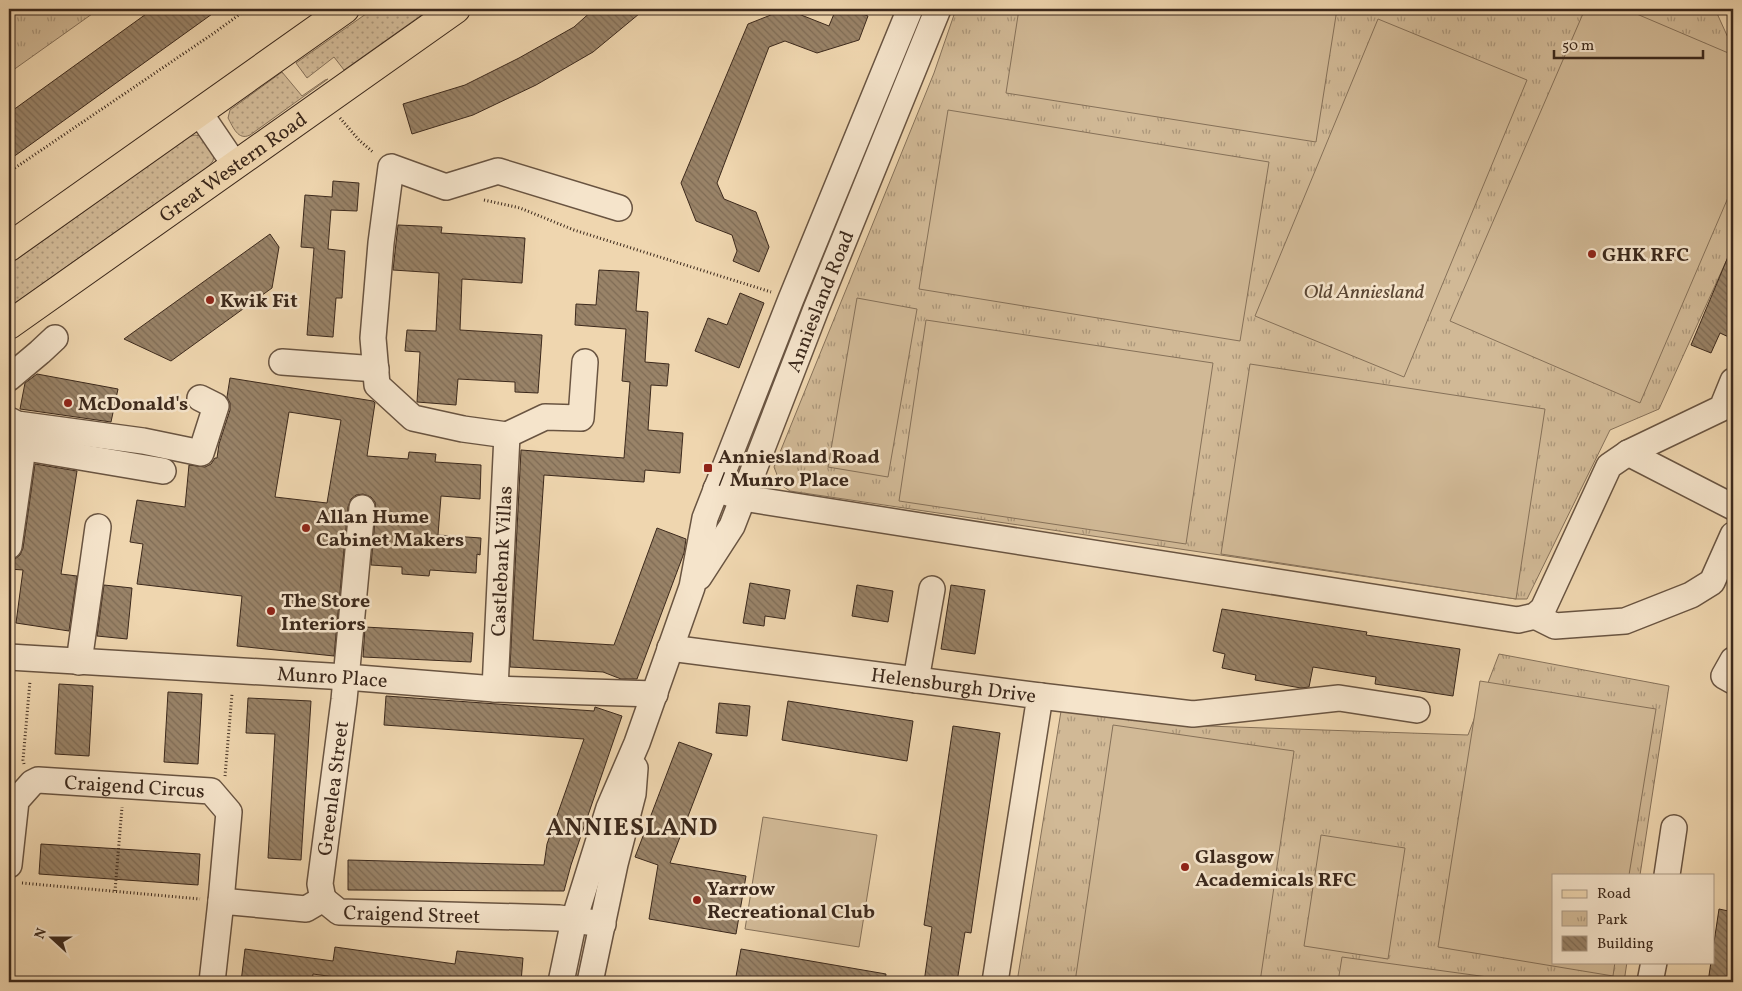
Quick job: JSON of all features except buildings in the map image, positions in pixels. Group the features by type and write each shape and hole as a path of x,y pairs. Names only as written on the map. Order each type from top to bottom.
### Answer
{"main road":[{"path":"9,247 345,9"},
{"name":"Great Western Road","path":"9,325 160,216 456,9"}],"street":[{"name":"Anniesland Road","path":"561,982 574,920 609,808 637,743 692,587 705,518 791,299 910,9"},
{"name":"Anniesland Road","path":"692,587 732,526 816,309 938,9"},
{"path":"199,112 235,165"},
{"path":"585,362 581,418 545,417 507,435 463,429 413,418 377,385 373,338 381,243 391,167 446,187 498,171 619,208"},
{"path":"9,378 55,338"},
{"path":"282,362 376,369"},
{"path":"716,489 743,498 1518,620 1535,616 1543,609 1609,466 1628,453 1722,408 1733,381"},
{"path":"9,420 17,424 143,441 202,453 216,406 200,398"},
{"name":"Castlebank Villas","path":"495,689 507,435"},
{"path":"9,546 16,446 163,471"},
{"path":"1628,453 1733,506"},
{"name":"Greenlea Street","path":"323,899 320,884 346,677 362,508"},
{"path":"79,662 98,527"},
{"path":"1535,616 1555,626 1625,621 1691,595 1712,582 1733,535"},
{"path":"916,680 932,589"},
{"name":"Helensburgh Drive","path":"670,648 1040,696 996,982"},
{"name":"Munro Place","path":"9,657 346,677 495,689 655,694"},
{"path":"1733,660 1724,676 1733,681"},
{"path":"1040,696 1192,714 1339,698 1417,710"},
{"name":"Anniesland Road","path":"590,982 614,864 633,794 637,743"},
{"name":"Craigend Circus","path":"32,782 38,780 211,791 229,812 221,901"},
{"path":"14,874 16,801 32,782"},
{"path":"1667,874 1674,828"},
{"name":"Craigend Street","path":"221,901 306,909 323,899 339,912 574,920 603,924"},
{"path":"212,982 221,901"},
{"path":"1650,982 1654,964"}],"path":[{"path":"9,14 14,9"},
{"path":"9,172 247,9"},
{"path":"340,118 359,140 391,167"},
{"path":"446,187 520,208 574,230 791,299"},
{"path":"30,680 23,760 32,782"},
{"path":"216,797 226,774 232,694"},
{"path":"115,891 124,786"},
{"path":"14,874 115,891 221,901"}],"green space":[{"path":"9,9 99,9 9,73"},
{"path":"373,9 430,9 344,70 334,57 307,78 296,63"},
{"name":"Old Anniesland","path":"956,9 1715,9 1730,42 1733,43 1733,246 1659,409 1610,430 1527,599 1516,599 790,491 781,485 774,467 934,73"},
{"path":"1019,9 1337,9 1316,142 1006,93"},
{"name":"GHK RFC","path":"1585,9 1625,9 1733,55 1733,186 1640,403 1450,321"},
{"path":"1378,19 1527,80 1404,377 1255,316"},
{"path":"282,72 302,96 328,79 250,135 239,135 228,118 230,110"},
{"path":"948,110 1269,162 1240,341 919,289"},
{"path":"201,136 214,154 213,161 208,167 9,307 9,265 188,137"},
{"path":"857,298 917,309 888,477 828,467"},
{"path":"926,320 1213,363 1186,544 899,501"},
{"path":"1250,364 1545,409 1516,599 1221,554"},
{"path":"1499,654 1669,686 1640,874 1552,874 1552,964 1627,964 1624,982 1017,982 1062,705 1207,726 1468,735"},
{"path":"1480,681 1656,709 1629,874 1552,874 1552,964 1615,964 1613,976 1438,947"},
{"name":"Glasgow Academicals RFC","path":"1113,725 1294,751 1260,982 1075,982"},
{"path":"763,817 877,835 859,947 745,929"},
{"path":"1321,835 1405,848 1388,959 1304,946"},
{"path":"1342,957 1524,982 1338,982"}],"place":[{"name":"GHK RFC","path":"1592,254"},
{"name":"Kwik Fit","path":"210,300"},
{"name":"McDonald's","path":"68,403"},
{"name":"Anniesland Road / Munro Place","path":"708,468"},
{"name":"Allan Hume Cabinet Makers","path":"306,528"},
{"name":"The Store Interiors","path":"271,611"},
{"name":"Glasgow Academicals RFC","path":"1185,867"},
{"name":"Yarrow Recreational Club","path":"697,900"}],"district":[{"name":"ANNIESLAND","path":"632,826"}]}
